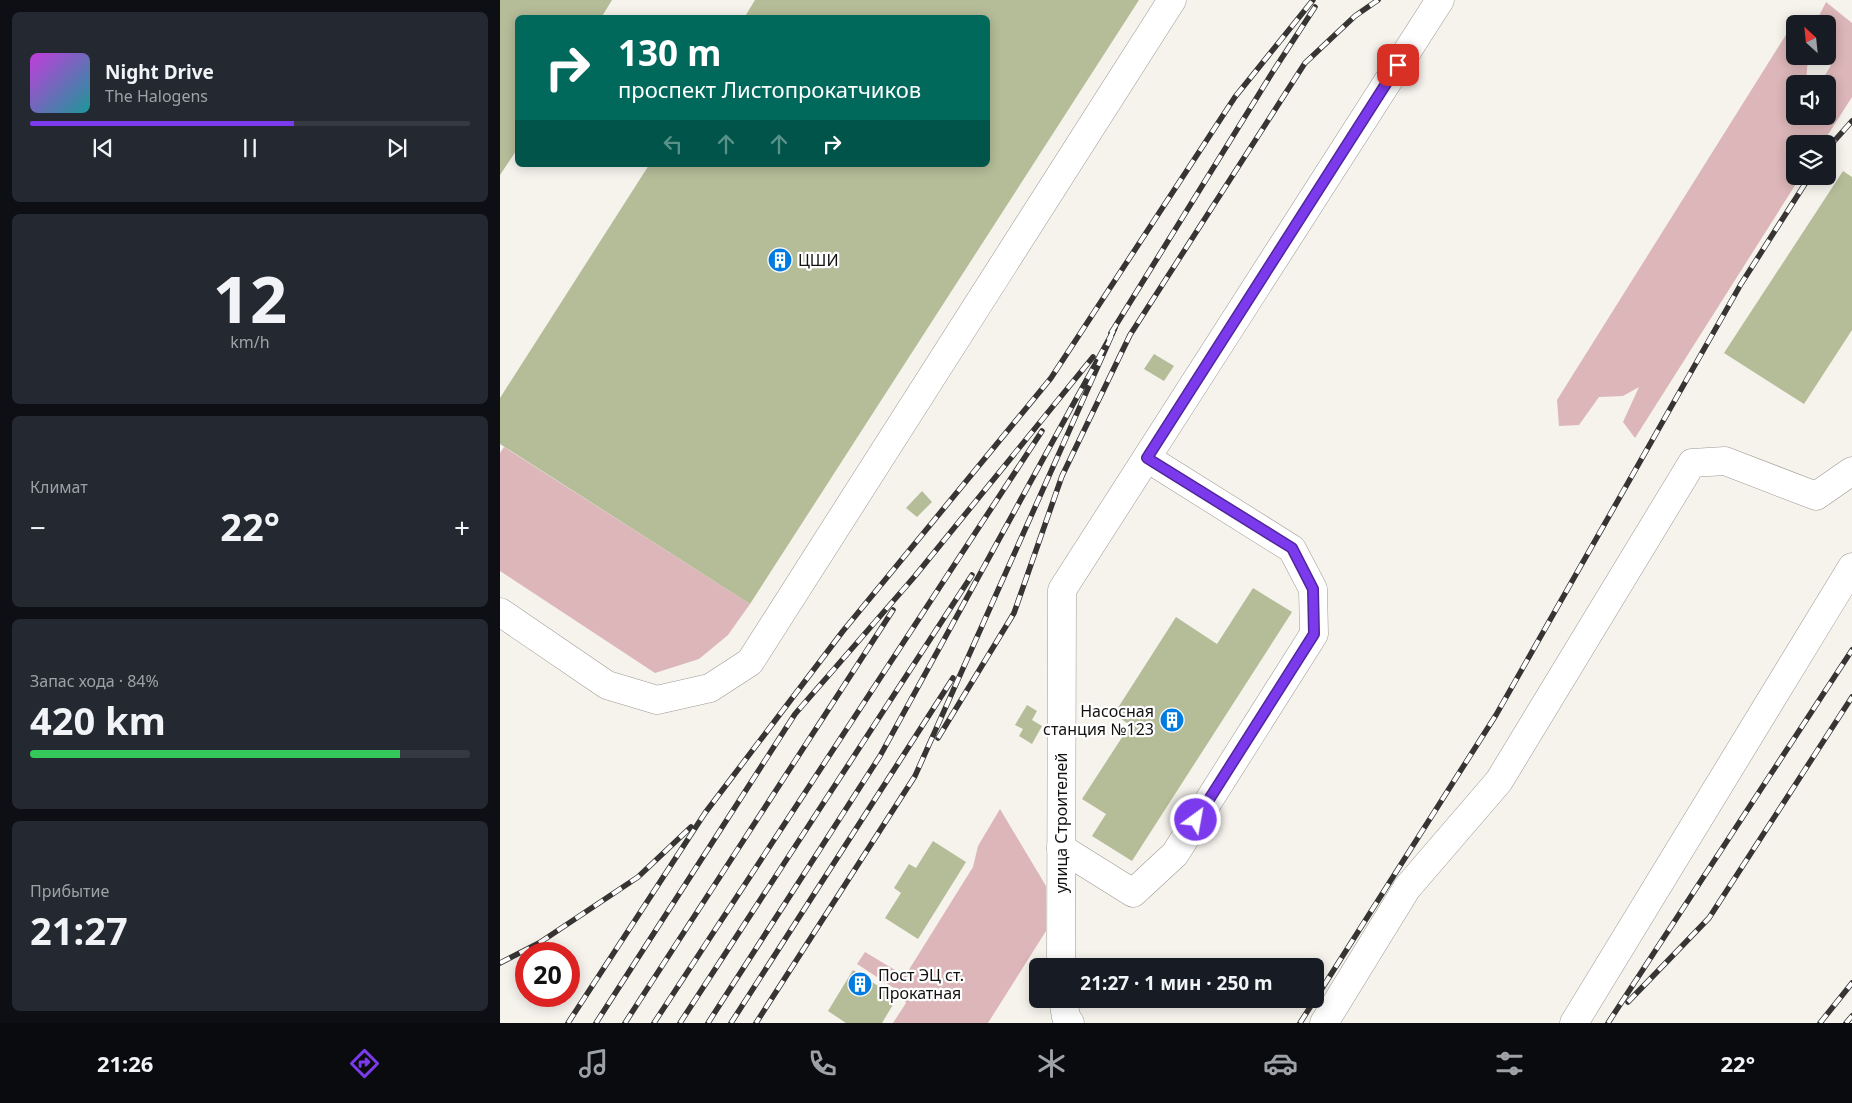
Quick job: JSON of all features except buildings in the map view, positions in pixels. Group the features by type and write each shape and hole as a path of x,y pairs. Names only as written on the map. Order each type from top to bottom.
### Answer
{"street":[{"path":"500,612 607,685 657,700 710,688 750,662 1172,0"},
{"path":"1061,848 1132,893 1175,854 1314,634 1313,589 1292,548 1147,458 1440,0"},
{"name":"улица Строителей","path":"1061,958 1062,590 1147,458"},
{"path":"1324,1023 1407,888 1499,781 1692,463 1725,461 1816,496 1852,471"},
{"path":"1574,1023 1852,567"}],"shaded area":[{"path":"1826,2 1852,23 1852,97 1836,122 1836,75 1825,75 1831,65 1836,65 1836,15 1820,15"},
{"path":"1786,35 1786,65 1807,65 1807,75 1786,75 1786,125 1834,125 1828,135 1786,135 1786,185 1795,185 1635,438 1623,422 1639,387 1623,396 1599,397 1579,425 1559,426 1557,400"},
{"path":"504,447 750,604 728,635 699,659 655,673 500,571 500,453"},
{"path":"1000,809 1046,886 1046,931 988,1023 893,1023 906,1003 900,992 857,964 865,952 905,976 973,867 978,846"}],"railway":[{"path":"568,1023 705,813 843,631 1051,378 1235,97 1313,0"},
{"path":"938,738 1014,613 1062,476 1130,335 1305,63 1355,16 1378,0"},
{"path":"1111,333 1315,7"},
{"path":"1836,139 1852,121"},
{"path":"1300,1023 1496,715 1741,284 1804,185"},
{"path":"708,1023 880,756 1115,328 915,776 756,1023"},
{"path":"596,1023 795,714 915,576 1093,357"},
{"path":"654,1023 1042,431"},
{"path":"680,1023 972,575"},
{"path":"625,1023 893,610"},
{"path":"1608,1023 1852,650"},
{"path":"731,1023 953,678"},
{"path":"1628,1002 1709,918 1852,697"},
{"path":"500,963 539,943 638,877 691,827"},
{"path":"1820,1023 1852,983"},
{"path":"1846,1023 1852,1016"}],"place":[{"name":"ЦШИ","path":"780,260"},
{"name":"Насосная станция №123","path":"1172,720"},
{"name":"Пост ЭЦ ст. Прокатная","path":"860,984"}],"route":[{"path":"1196,820 1314,634 1313,589 1292,548 1147,458 1398,65"}]}
